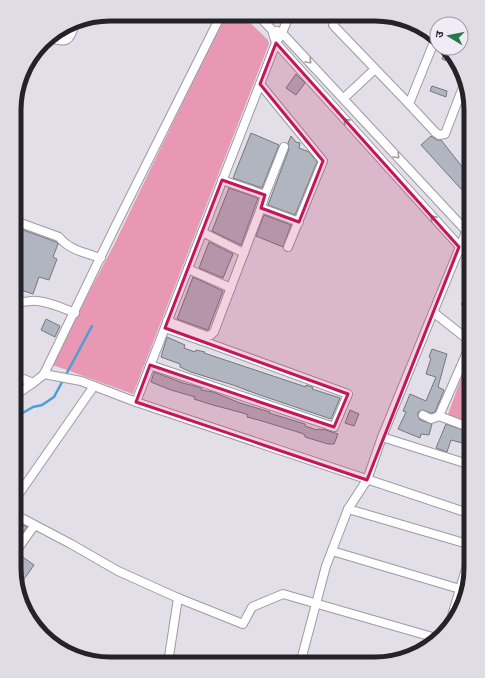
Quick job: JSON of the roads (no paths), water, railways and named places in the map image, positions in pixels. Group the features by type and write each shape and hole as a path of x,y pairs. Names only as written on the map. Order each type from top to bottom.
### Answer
{"street":[{"path":"21,387 33,383 48,374 75,312 101,258 218,21"},
{"path":"264,21 272,30 276,43 464,252"},
{"path":"136,402 276,43 287,21"},
{"path":"335,21 333,25 435,132 440,135 445,134 462,91"},
{"path":"55,40 67,40 72,30"},
{"path":"272,30 282,33 464,229"},
{"path":"409,104 429,54"},
{"path":"344,98 375,70"},
{"path":"260,84 323,161 288,247"},
{"path":"166,325 207,336 214,332 261,208 264,195 284,146"},
{"path":"222,180 264,195"},
{"path":"261,208 299,222"},
{"path":"21,224 59,237 64,243 72,248 101,258"},
{"path":"202,232 244,253"},
{"path":"302,657 326,566 348,509 367,480 382,438 459,247 464,240"},
{"path":"188,269 231,288"},
{"path":"21,303 36,301 75,312"},
{"path":"433,312 464,337"},
{"path":"150,365 334,427 348,394 211,344 166,325"},
{"path":"439,416 464,359"},
{"path":"48,374 94,386 136,402 464,512"},
{"path":"21,378 33,383"},
{"path":"21,492 94,386"},
{"path":"423,415 431,419 439,416 464,425"},
{"path":"382,438 464,463"},
{"path":"348,509 464,543"},
{"path":"21,518 118,571 178,598 243,624 252,607 283,594 432,637"},
{"path":"21,544 34,526"},
{"path":"332,551 460,589"},
{"path":"455,608 463,578"},
{"path":"169,657 178,598"}],"waterway":[{"path":"21,414 33,407 42,405 54,397 92,326"}]}
